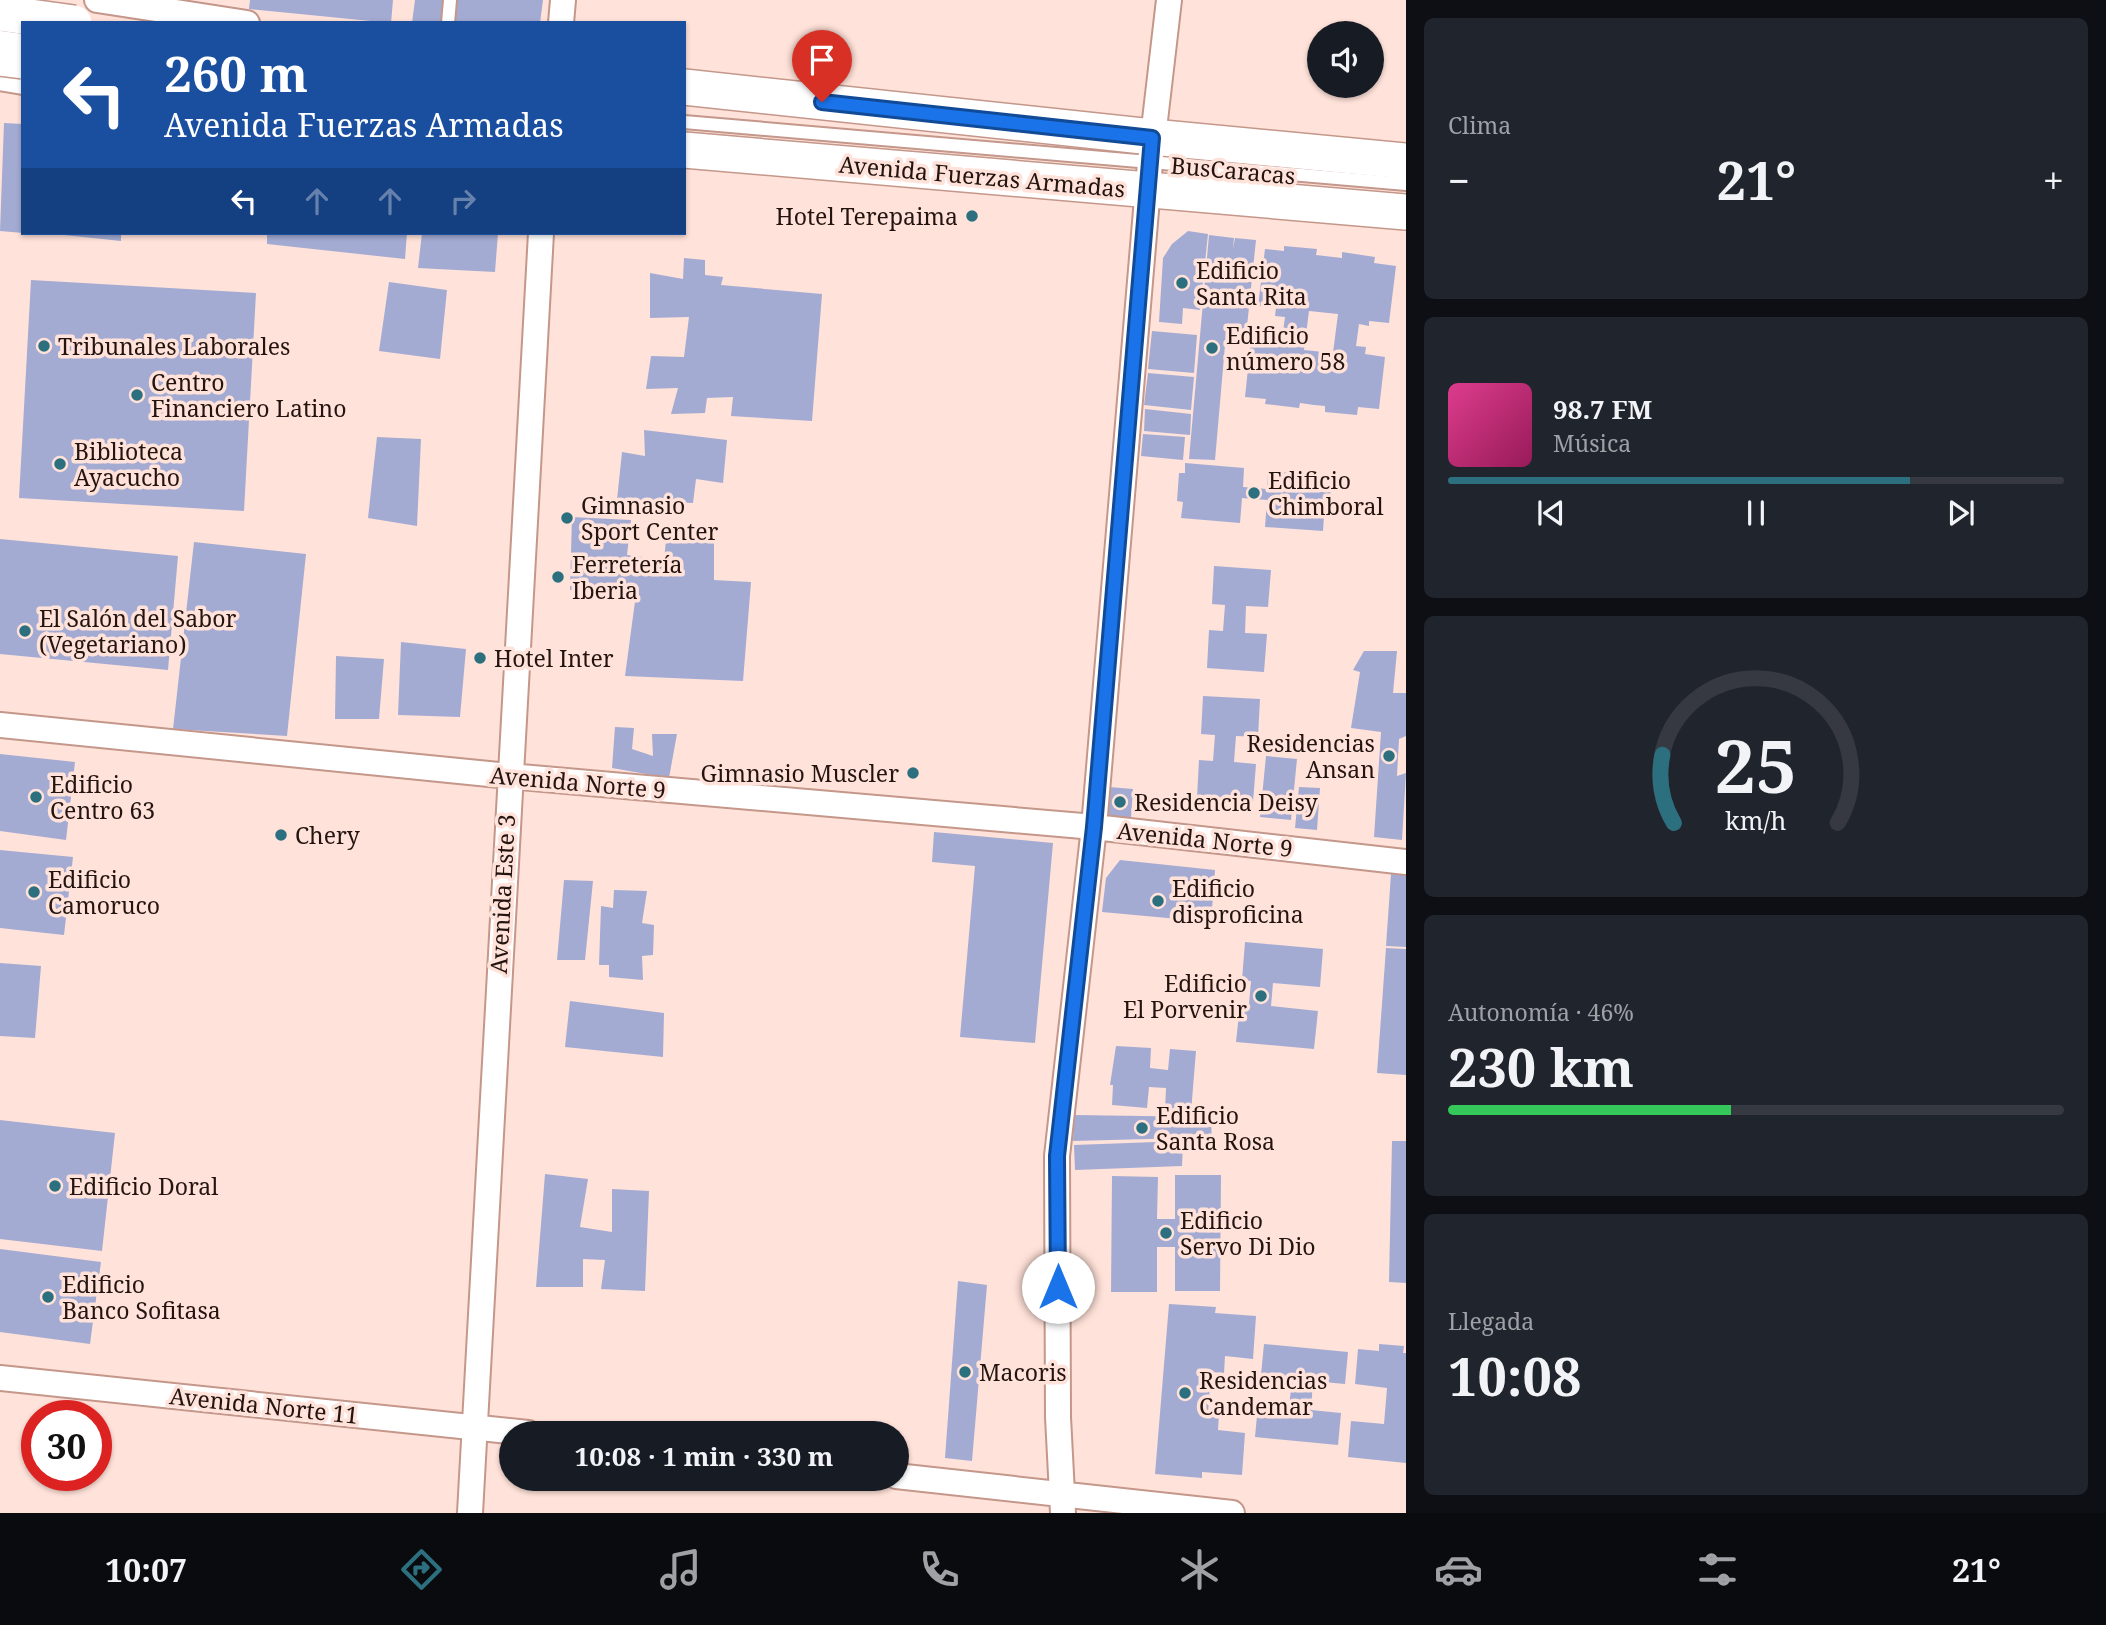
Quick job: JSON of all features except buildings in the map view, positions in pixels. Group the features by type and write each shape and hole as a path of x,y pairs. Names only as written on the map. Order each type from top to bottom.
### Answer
{"main road":[{"path":"0,13 59,21"},
{"path":"0,58 21,61"},
{"name":"Avenida Fuerzas Armadas","path":"686,87 1150,164 1406,212"},
{"name":"Avenida Fuerzas Armadas","path":"686,150 1150,164 1406,161"}],"street":[{"path":"97,0 234,21"},
{"path":"561,21 563,0"},
{"path":"1063,1504 1058,1417 1057,1156 1094,827 1150,164 1169,0"},
{"path":"0,78 21,82"},
{"name":"Avenida Este 3","path":"470,1513 541,235"},
{"name":"Avenida Norte 9","path":"0,725 509,776 1094,827 1406,862"},
{"name":"Avenida Norte 11","path":"0,1378 499,1430"},
{"path":"909,1478 1063,1504 1232,1513"}],"lane":[{"path":"448,21 450,0"},
{"path":"0,37 21,40"},
{"name":"BusCaracas","path":"686,122 1406,184"}],"place":[{"name":"Hotel Terepaima","path":"972,216"},
{"name":"Edificio Santa Rita","path":"1182,283"},
{"name":"Tribunales Laborales","path":"44,346"},
{"name":"Edificio número 58","path":"1212,348"},
{"name":"Centro Financiero Latino","path":"137,395"},
{"name":"Biblioteca Ayacucho","path":"60,464"},
{"name":"Edificio Chimboral","path":"1254,493"},
{"name":"Gimnasio Sport Center","path":"567,518"},
{"name":"Ferretería Iberia","path":"558,577"},
{"name":"El Salón del Sabor (Vegetariano)","path":"25,631"},
{"name":"Hotel Inter","path":"480,658"},
{"name":"Residencias Ansan","path":"1389,756"},
{"name":"Gimnasio Muscler","path":"913,773"},
{"name":"Edificio Centro 63","path":"36,797"},
{"name":"Residencia Deisy","path":"1120,802"},
{"name":"Chery","path":"281,835"},
{"name":"Edificio Camoruco","path":"34,892"},
{"name":"Edificio disproficina","path":"1158,901"},
{"name":"Edificio El Porvenir","path":"1261,996"},
{"name":"Edificio Santa Rosa","path":"1142,1128"},
{"name":"Edificio Doral","path":"55,1186"},
{"name":"Edificio Servo Di Dio","path":"1166,1233"},
{"name":"Edificio Banco Sofitasa","path":"48,1297"},
{"name":"Macoris","path":"965,1372"},
{"name":"Residencias Candemar","path":"1185,1393"}],"route":[{"path":"822,102 1152,138 1094,827 1057,1156 1058,1287"}]}
